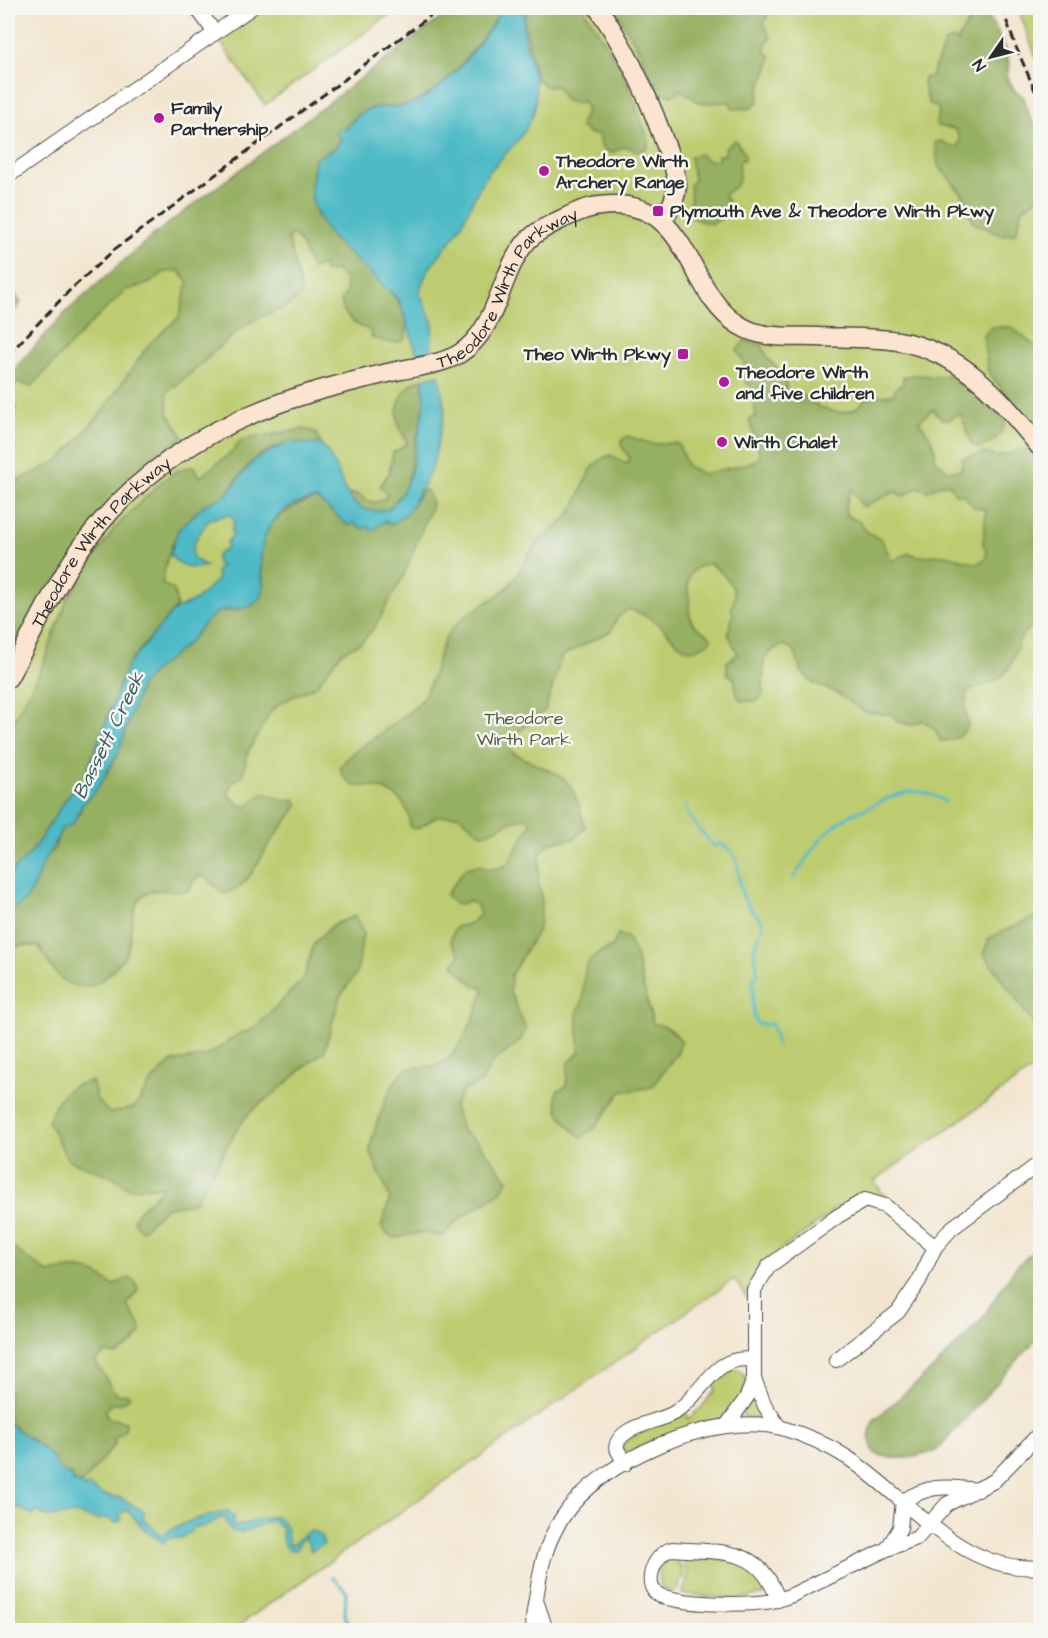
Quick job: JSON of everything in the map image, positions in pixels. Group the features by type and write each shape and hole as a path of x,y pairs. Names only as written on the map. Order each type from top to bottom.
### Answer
{"street":[{"path":"197,8 214,33"},
{"path":"8,176 251,8"},
{"path":"598,8 622,43 638,74 677,182 676,192 662,222"},
{"name":"Theodore Wirth Parkway","path":"8,678 65,574 86,542 115,506 167,461 211,432 249,413 340,384 438,362 458,354 481,333 518,254 527,241 546,227 584,209 602,205 635,209 662,222 681,243 722,312 740,326 770,336 886,340 935,351 964,366 989,387 1041,447"},
{"path":"836,1360 898,1312 914,1290 935,1247 961,1219 1041,1163"},
{"path":"779,1427 765,1406 754,1379 752,1304 754,1290 765,1270 858,1203 871,1200 885,1206 935,1247"},
{"path":"625,1464 616,1447 624,1434 676,1413 720,1366 741,1358 753,1360"},
{"path":"727,1425 747,1397 754,1379"},
{"path":"534,1630 531,1616 542,1561 549,1541 563,1517 598,1480 625,1464 688,1434 727,1425 779,1427 829,1447 966,1549 988,1560 1016,1567 1041,1567"},
{"path":"778,1600 772,1582 764,1570 751,1560 735,1554 672,1549 662,1552 655,1560 651,1575 653,1587 664,1597 744,1605 778,1600 808,1588 887,1549 917,1538 947,1504 980,1490 994,1481 1041,1433"},
{"path":"903,1501 927,1488 938,1486 980,1490"},
{"path":"887,1549 900,1528 903,1501"},
{"path":"536,1600 546,1630"}],"green space":[{"path":"264,8 398,8 265,105 219,40"},
{"path":"454,8 503,8 462,63 436,89 410,104 364,111 336,133 341,140 335,148 315,159 313,193 317,214 326,229 389,290 401,307 407,323 404,340 392,343 372,338 370,330 351,320 344,311 341,300 346,293 345,279 336,271 324,272 323,265 312,269 299,242 293,234 288,236 302,295 289,305 246,325 167,392 168,413 183,436 147,463 128,484 29,629 8,651 8,486 61,459 101,413 150,343 179,317 188,282 179,271 165,272 150,283 126,290 87,327 31,387 18,382 8,393 8,376 66,312 152,236"},
{"name":"Theodore Wirth Park","path":"482,8 983,8 1008,77 1040,143 1040,1064 874,1181 887,1199 857,1198 837,1207 831,1211 831,1214 770,1259 752,1283 746,1297 734,1279 232,1630 8,1630 8,393 59,337"},
{"path":"527,8 583,8 621,67 649,141 647,148 637,152 626,146 612,153 602,149 599,135 589,134 580,126 587,109 582,101 576,104 564,100 557,86 547,87 536,79 524,20"},
{"path":"614,8 771,8 764,23 771,39 766,42 765,51 771,57 758,101 752,108 733,109 730,102 700,103 681,90 672,95 660,93 654,88 640,52"},
{"path":"1018,8 1040,8 1040,68"},
{"path":"976,17 989,17 1007,52 1008,82 1024,97 1030,118 1040,131 1040,197 1023,208 1016,233 1001,235 973,223 963,195 938,165 935,142 943,141 949,146 958,147 960,139 955,129 938,126 937,106 929,104 923,84 924,78 931,77 945,42 953,39 959,42 964,29"},
{"path":"735,140 745,154 744,160 741,159 739,166 739,181 724,195 728,202 721,214 722,218 712,224 696,220 690,215 690,185 694,180 690,156 700,154 707,160 718,160 718,155 725,155 725,148"},
{"path":"8,284 21,303 10,316 8,311"},
{"path":"992,327 1011,327 1040,350 1040,435 988,372 983,336"},
{"path":"745,340 762,345 768,359 787,377 785,393 804,396 818,406 835,412 852,410 865,399 871,398 873,393 881,396 893,395 895,389 903,384 903,378 914,375 944,376 950,374 987,401 1006,421 996,438 979,448 972,445 961,415 949,420 942,419 933,409 919,421 929,434 935,459 948,471 961,470 963,458 985,453 996,457 1029,448 1040,463 1040,624 1024,633 1008,670 1001,677 967,692 965,706 968,726 957,738 945,741 940,741 936,730 923,720 912,725 897,722 893,715 865,712 835,692 813,683 801,671 794,650 784,645 774,649 764,659 763,695 758,701 742,701 737,695 734,678 727,674 727,662 738,654 728,634 733,615 731,607 734,601 733,588 725,576 709,563 693,571 688,579 692,622 711,637 710,641 702,647 684,648 656,622 629,609 617,618 611,631 562,656 545,710 510,739 512,752 553,772 568,783 580,808 585,828 574,839 551,842 540,853 538,880 542,901 539,928 511,975 510,991 526,1029 520,1041 492,1063 482,1082 463,1091 454,1107 463,1132 477,1141 508,1180 501,1192 461,1218 442,1236 415,1233 400,1238 391,1237 381,1227 390,1198 370,1151 384,1105 389,1092 402,1073 408,1069 438,1065 454,1052 469,1027 484,991 482,987 474,986 453,965 460,955 450,940 456,927 469,924 480,915 477,905 469,901 457,905 446,895 465,869 477,865 489,869 500,868 509,863 531,823 527,818 521,819 482,834 458,815 436,817 417,829 410,827 409,816 400,800 375,787 354,786 343,776 340,767 358,750 406,715 422,699 445,639 451,630 465,616 498,595 512,582 534,547 568,516 589,472 595,465 611,455 627,464 630,459 621,445 622,440 627,436 653,444 675,443 679,445 687,466 702,474 740,466 761,458 749,419 756,417 751,386 746,383 744,363 737,350","holes":["941,484 950,484 955,494 964,495 974,507 986,510 983,544 986,549 986,558 977,564 947,555 918,556 909,553 892,561 882,540 867,532 860,522 846,515 845,508 851,489 863,507 894,492 904,496 918,487 928,491"]},
{"path":"422,379 425,387 425,405 404,490 389,509 370,511 359,508 347,494 357,494 374,502 385,498 387,494 380,486 389,473 393,453 407,444 398,422 399,402 411,385"},
{"path":"8,404 16,407 13,423 8,428"},
{"path":"302,429 315,432 321,444 286,445 267,451 249,465 224,497 203,506 179,531 170,551 162,584 174,590 177,606 127,666 85,777 70,793 31,853 8,875 8,726 40,672 68,597 91,562 115,528 162,481 178,470 193,466 200,477 233,451 241,440"},
{"path":"423,489 428,492 432,505 403,577 374,628 362,642 342,652 316,686 282,702 271,711 249,750 242,776 232,782 228,794 239,805 248,806 263,793 284,800 295,799 298,805 246,880 233,891 224,894 204,876 195,878 189,890 155,890 145,894 136,906 125,956 106,976 89,986 79,986 64,981 58,976 39,947 21,945 8,951 8,912 22,903 44,860 54,849 61,829 79,815 82,805 104,778 118,753 141,684 148,675 196,634 206,618 221,611 239,610 263,590 261,556 263,537 275,520 298,505 317,499 343,521 368,526 384,521 391,525 408,512"},
{"path":"355,916 363,933 357,973 340,996 324,1052 246,1117 193,1203 167,1207 141,1231 133,1220 140,1209 162,1187 129,1188 113,1177 68,1160 48,1121 59,1099 69,1089 92,1081 97,1100 109,1113 134,1108 152,1081 171,1062 206,1056 239,1034 254,1029 304,978 314,943 333,925"},
{"path":"1032,918 1040,918 1040,1033 984,954 989,938"},
{"path":"618,934 627,937 635,953 653,1024 669,1029 681,1041 678,1052 652,1087 621,1092 595,1128 582,1137 562,1117 557,1105 557,1091 566,1087 568,1063 579,1053 577,1015 583,1000 587,966 595,956 612,947"},
{"path":"8,1244 48,1273 82,1269 97,1274 113,1285 129,1278 135,1281 138,1290 127,1305 140,1325 141,1333 133,1343 117,1355 106,1353 95,1361 114,1392 120,1395 128,1394 130,1397 122,1403 111,1404 105,1410 108,1418 126,1422 125,1430 114,1439 115,1444 82,1484 73,1482 73,1476 60,1471 44,1451 8,1422"},
{"path":"1040,1245 1040,1335 936,1451 905,1458 874,1453 869,1437 873,1421 938,1364 981,1320 1015,1268"},
{"path":"732,1368 742,1372 747,1380 742,1396 724,1417 674,1433 628,1454 622,1448 627,1440 634,1436 686,1412 688,1419 701,1408 715,1390 712,1381"},
{"path":"752,1392 763,1414 759,1419 745,1418 742,1414"},
{"path":"678,1557 677,1563 681,1566 684,1577 678,1584 678,1589 673,1593 661,1586 659,1575 664,1560"},
{"path":"683,1558 736,1560 754,1569 768,1589 766,1594 736,1599 682,1594 688,1577"}],"water":[{"path":"503,8 527,8 524,32 534,75 535,104 531,119 523,134 484,178 459,229 425,276 420,294 433,323 431,351 417,354 399,300 330,236 318,215 312,200 311,188 315,159 335,148 341,140 336,133 337,129 345,130 354,118 363,112 371,108 408,105 444,83 466,60"},
{"name":"Bassett Creek","path":"439,375 445,411 432,468 408,512 391,525 385,521 372,531 368,526 364,529 353,523 349,526 317,499 291,506 273,521 263,543 261,569 263,589 257,602 248,607 227,609 211,617 189,642 141,685 118,753 97,789 82,805 73,824 61,829 32,891 24,901 8,912 8,875 31,853 70,793 85,777 127,666 173,611 196,600 218,579 216,571 221,566 217,564 216,556 227,548 227,542 234,534 231,531 235,520 229,515 209,519 197,538 192,553 193,558 206,566 201,567 182,565 170,555 178,530 204,505 226,495 254,460 287,443 321,444 336,467 352,501 361,508 373,511 389,509 403,492 412,468 425,399 422,379"},
{"path":"8,1422 51,1456 60,1471 73,1477 73,1482 82,1484 84,1488 89,1486 103,1495 121,1498 145,1512 142,1518 161,1535 192,1520 228,1511 234,1517 235,1526 276,1517 286,1527 290,1546 304,1534 312,1531 321,1536 324,1544 311,1551 305,1536 295,1550 288,1550 282,1539 282,1529 272,1520 252,1529 238,1532 233,1531 226,1519 222,1517 203,1527 192,1527 191,1531 182,1538 168,1538 164,1543 147,1532 127,1510 119,1514 122,1520 116,1523 105,1517 99,1520 74,1514 48,1517 37,1511 34,1515 8,1503"}],"waterway":[{"path":"793,879 825,835 842,820 891,797 909,792 926,793 945,802"},
{"path":"685,805 694,823 713,846 719,844 732,852 737,864 743,897 762,921 763,925 754,949 758,973 752,981 754,1014 757,1024 772,1024 777,1045"},
{"path":"332,1577 346,1591 345,1616 349,1626"}],"railway":[{"path":"8,355 68,292 115,249 441,8"},
{"path":"1002,8 1040,102"}],"place":[{"name":"Family Partnership","path":"159,118"},
{"name":"Theodore Wirth Archery Range","path":"544,171"},
{"name":"Plymouth Ave & Theodore Wirth Pkwy","path":"658,211"},
{"name":"Theo Wirth Pkwy","path":"683,354"},
{"name":"Theodore Wirth and five children","path":"724,382"},
{"name":"Wirth Chalet","path":"722,442"}]}
